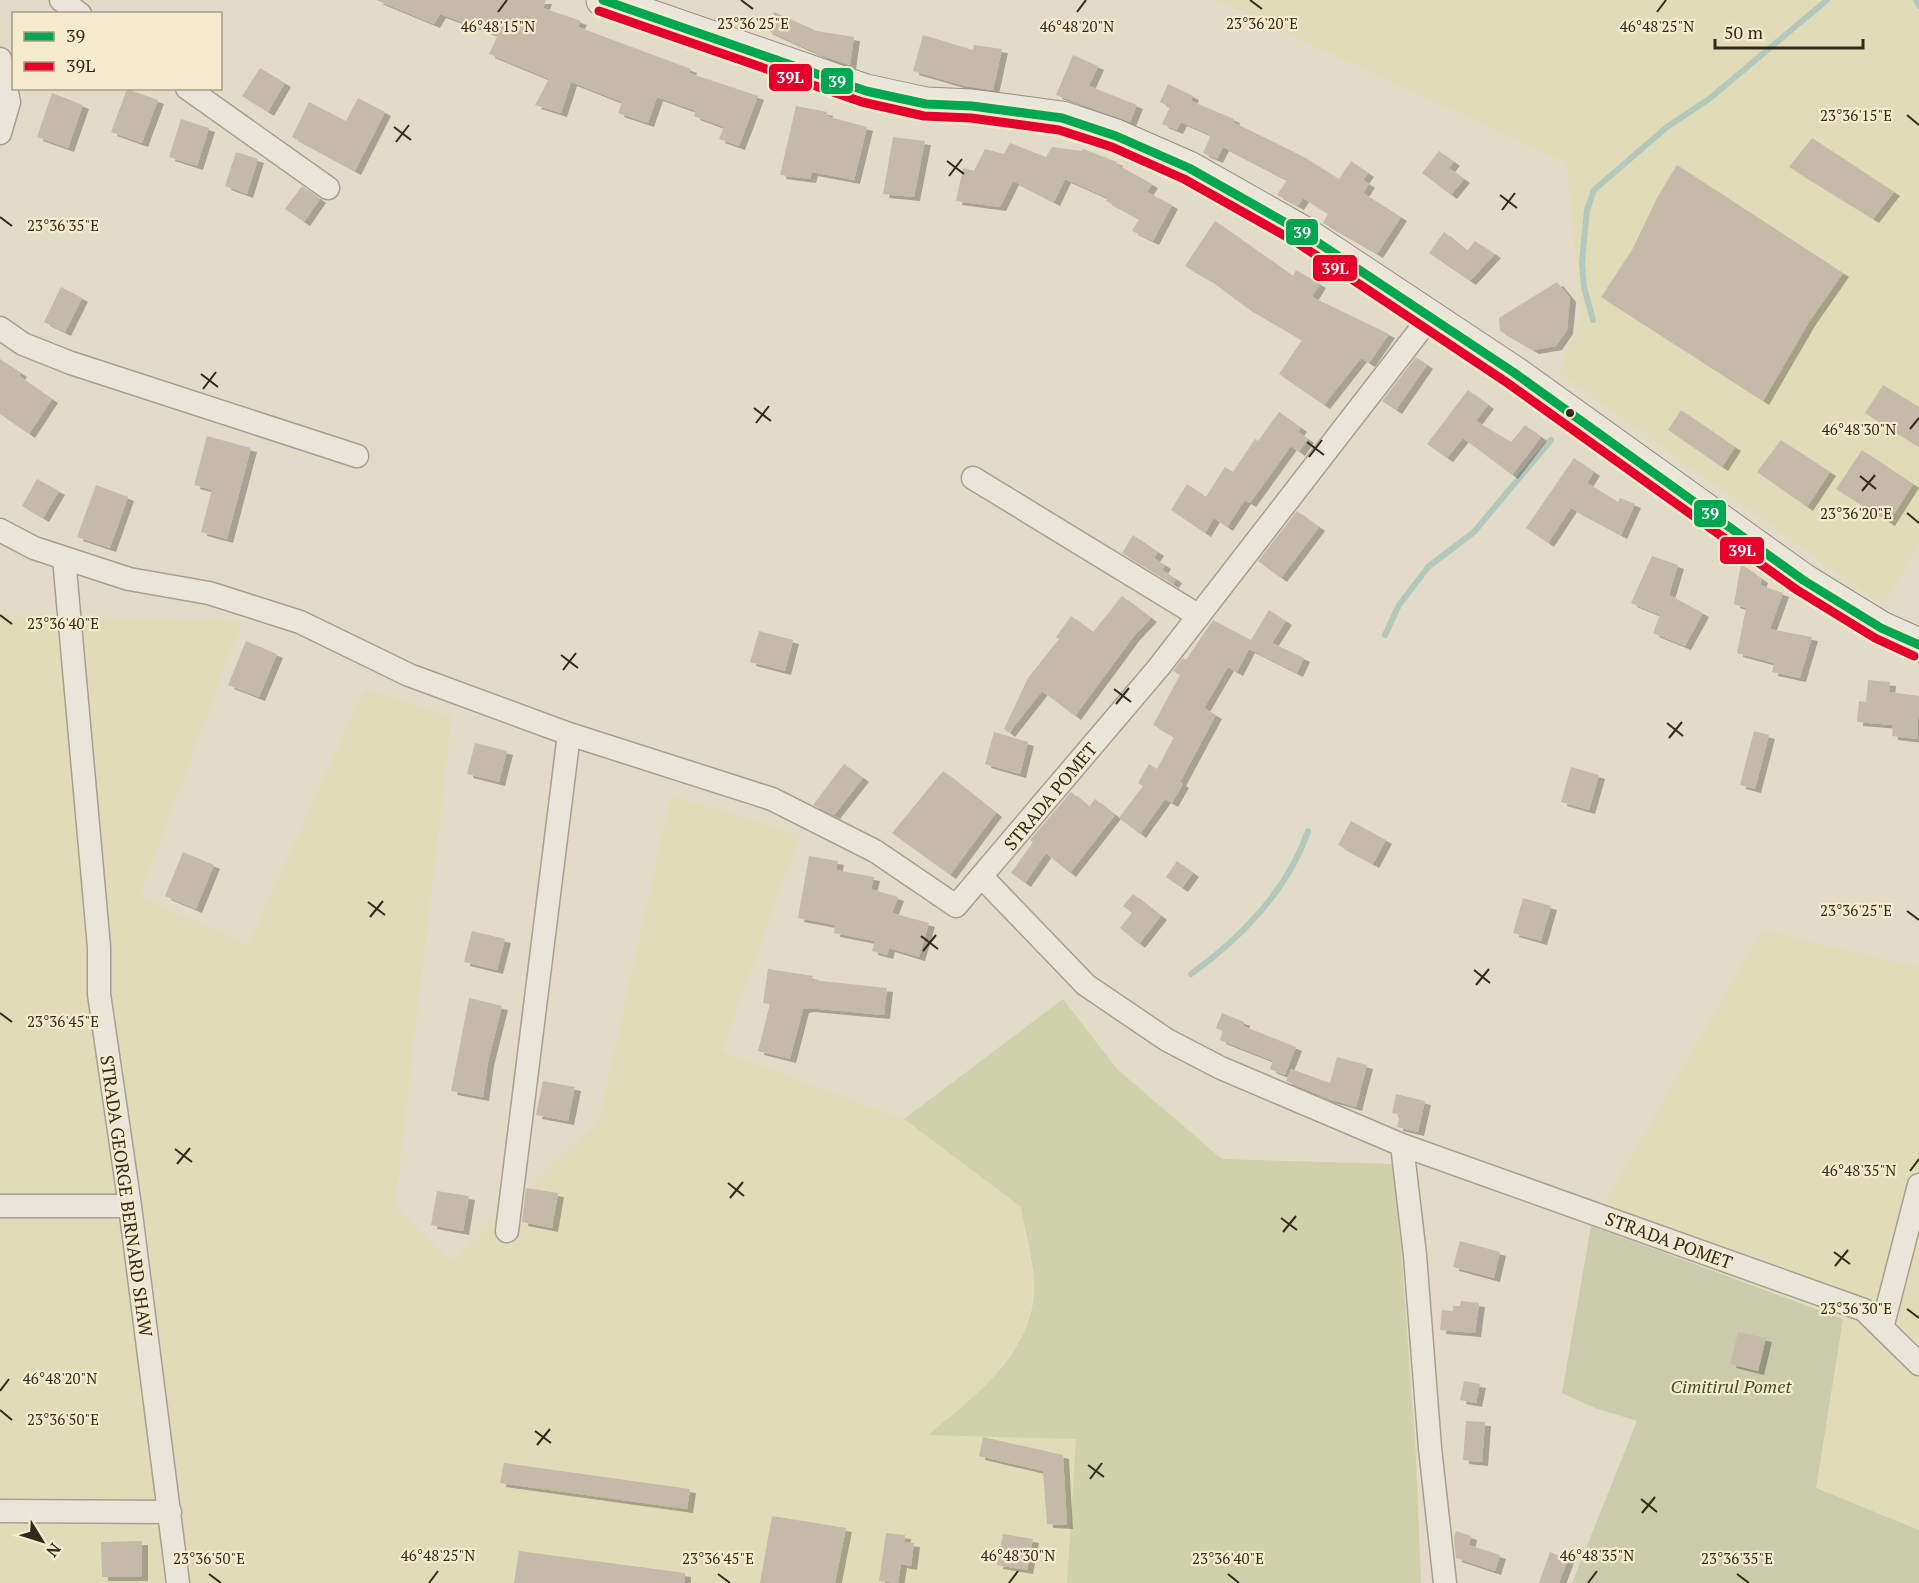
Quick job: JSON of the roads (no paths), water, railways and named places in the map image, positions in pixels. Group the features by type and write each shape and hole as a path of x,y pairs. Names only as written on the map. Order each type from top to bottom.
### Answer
{"main road":[{"path":"603,0 866,92 926,104 972,106 1062,118 1116,136 1189,168 1302,232 1430,316 1564,408 1803,580 1881,628 1919,645"}],"street":[{"path":"61,0 77,12"},
{"path":"0,59 9,102 0,133"},
{"path":"190,90 328,188"},
{"name":"STRADA POMET","path":"1430,316 1199,616 982,877 1086,985 1159,1035 1221,1068 1402,1145 1864,1310 1919,1364"},
{"path":"0,328 24,344 71,363 357,456"},
{"path":"973,478 1199,616"},
{"path":"0,530 34,548 129,579 209,593 300,622 409,675 569,734 772,799 876,851 956,906 982,877"},
{"name":"STRADA GEORGE BERNARD SHAW","path":"64,558 99,948 99,994 130,1206 178,1583"},
{"path":"507,1231 569,734"},
{"path":"1402,1145 1415,1255 1430,1448 1445,1583"},
{"path":"1882,1328 1919,1185"},
{"path":"0,1206 130,1206"},
{"path":"0,1511 170,1512"}],"waterway":[{"path":"1593,320 1584,287 1582,262 1587,210 1594,190 1667,127 1709,99 1827,0"},
{"path":"1916,0 1919,6"},
{"path":"1385,635 1399,605 1428,567 1474,532 1551,440"},
{"path":"1191,974 1227,945 1260,912 1288,873 1308,831"}],"park label":[{"name":"Cimitirul Pomet","path":"1731,1386"}]}
